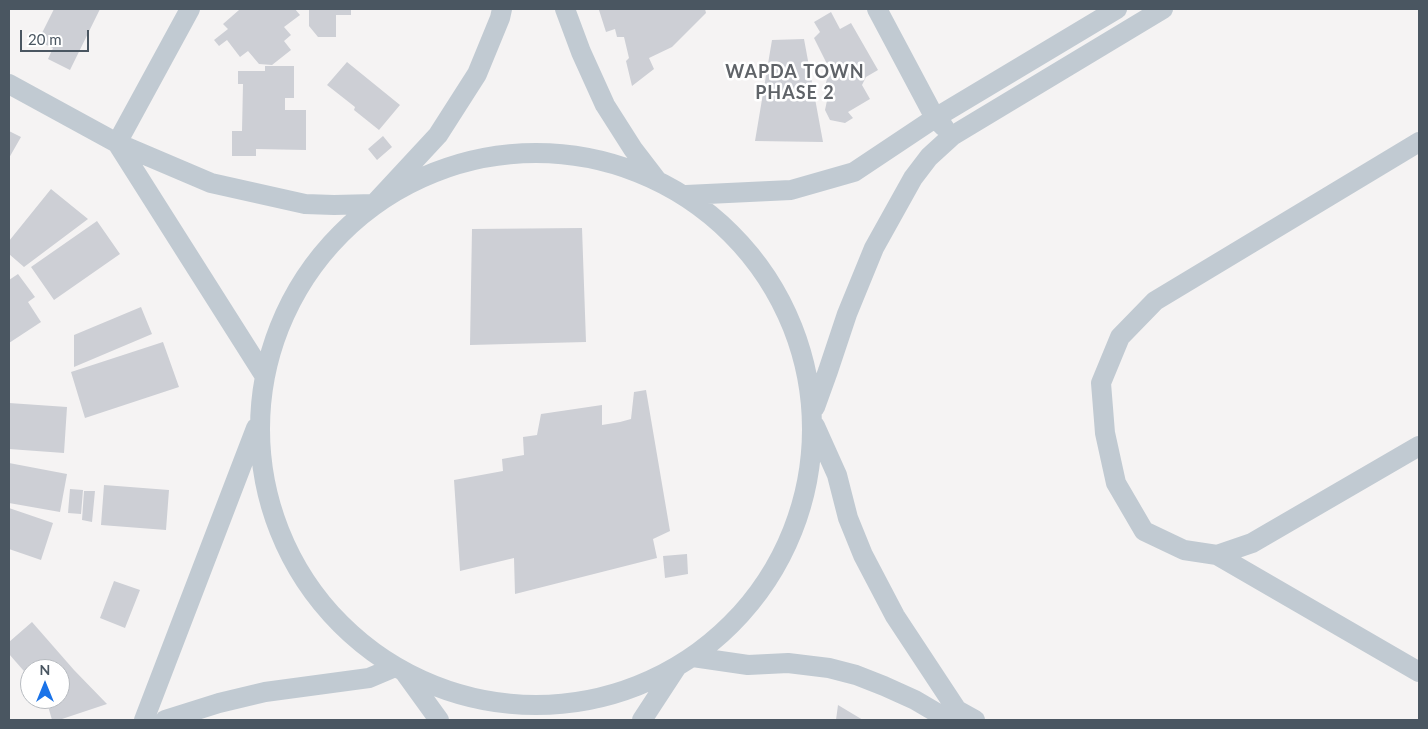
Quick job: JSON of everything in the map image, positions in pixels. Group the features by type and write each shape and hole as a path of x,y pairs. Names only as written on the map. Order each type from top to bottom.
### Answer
{"street":[{"path":"116,143 190,9"},
{"path":"502,9 477,74 438,135 374,204 335,239 303,280 279,326 264,375 259,421 260,458 267,494 278,529 293,562 313,593 337,621 364,646 400,669 436,687 470,697 505,704 541,705 576,702 611,695 644,684 685,663 748,665 788,663 829,668 856,675 953,717 975,720"},
{"path":"565,9 581,52 605,105 656,179"},
{"path":"878,9 935,118 952,136"},
{"path":"686,195 791,190 854,172 935,118 1117,9"},
{"path":"642,720 685,663 744,612 784,556 807,492 814,416 847,314 874,248 913,178 929,157 952,136 1163,9"},
{"path":"9,84 116,143 211,183 305,204 374,204 417,179 463,162 512,154 561,154 609,162 656,179 686,195 727,227 761,265 788,310 805,358 814,416 837,475 848,518 863,555 895,616 953,717"},
{"path":"1419,142 1155,301 1120,337 1101,383 1105,433 1116,483 1144,532 1184,550 1216,555 1419,672"},
{"path":"116,143 264,375"},
{"path":"144,720 259,421"},
{"path":"1216,555 1252,543 1419,446"},
{"path":"165,720 219,703 265,692 369,678 400,669"},
{"path":"400,669 439,720"}],"building":[{"path":"54,9 100,9 70,70 48,59 53,48 38,41"},
{"path":"238,9 295,9 300,15 284,27 291,35 284,41 291,50 272,65 259,64 248,51 240,57 227,40 219,46 214,40 228,29 223,24"},
{"path":"309,9 351,9 351,15 336,15 336,37 318,37 309,26"},
{"path":"705,9 706,13 672,47 649,58 654,69 632,86 626,61 629,58 624,37 617,37 615,29 606,32 599,10"},
{"path":"831,12 840,29 851,23 878,70 866,77 862,85 870,99 848,112 853,118 845,123 830,120 825,110 828,96 824,90 827,79 824,73 828,66 814,38 820,32 814,22"},
{"path":"804,39 823,142 755,141 772,40"},
{"path":"347,62 400,105 379,130 354,110 355,107 327,85"},
{"path":"265,66 294,66 294,98 285,98 285,110 306,110 306,150 256,149 256,156 232,156 232,131 242,131 243,84 238,84 238,71 265,71"},
{"path":"9,131 21,137 9,158"},
{"path":"383,136 392,147 377,160 368,149"},
{"path":"51,189 88,219 24,267 9,254 9,241"},
{"path":"97,221 120,254 54,300 31,267"},
{"path":"582,228 586,342 470,345 472,229"},
{"path":"18,274 35,297 28,302 41,322 9,343 9,280"},
{"path":"141,307 152,334 74,367 74,335"},
{"path":"163,342 179,387 85,418 71,372"},
{"path":"646,390 670,531 653,539 657,558 515,594 514,558 460,571 454,480 503,471 502,459 524,455 523,437 537,435 541,414 602,405 602,425 620,422 631,419 634,392"},
{"path":"9,403 67,407 64,453 9,449"},
{"path":"9,463 67,474 60,512 9,503"},
{"path":"104,485 169,490 166,530 101,525"},
{"path":"70,489 83,490 81,514 68,513"},
{"path":"84,491 95,491 92,522 82,520"},
{"path":"9,508 53,523 41,560 9,549"},
{"path":"687,554 688,574 665,578 663,556"},
{"path":"114,581 140,590 125,628 100,618"},
{"path":"32,622 64,659 20,659 20,667 9,654 9,642"},
{"path":"70,665 107,704 59,720 52,720 49,709 70,709"},
{"path":"838,705 863,720 836,720"}],"district":[{"name":"WAPDA TOWN PHASE 2","path":"795,82"}]}
